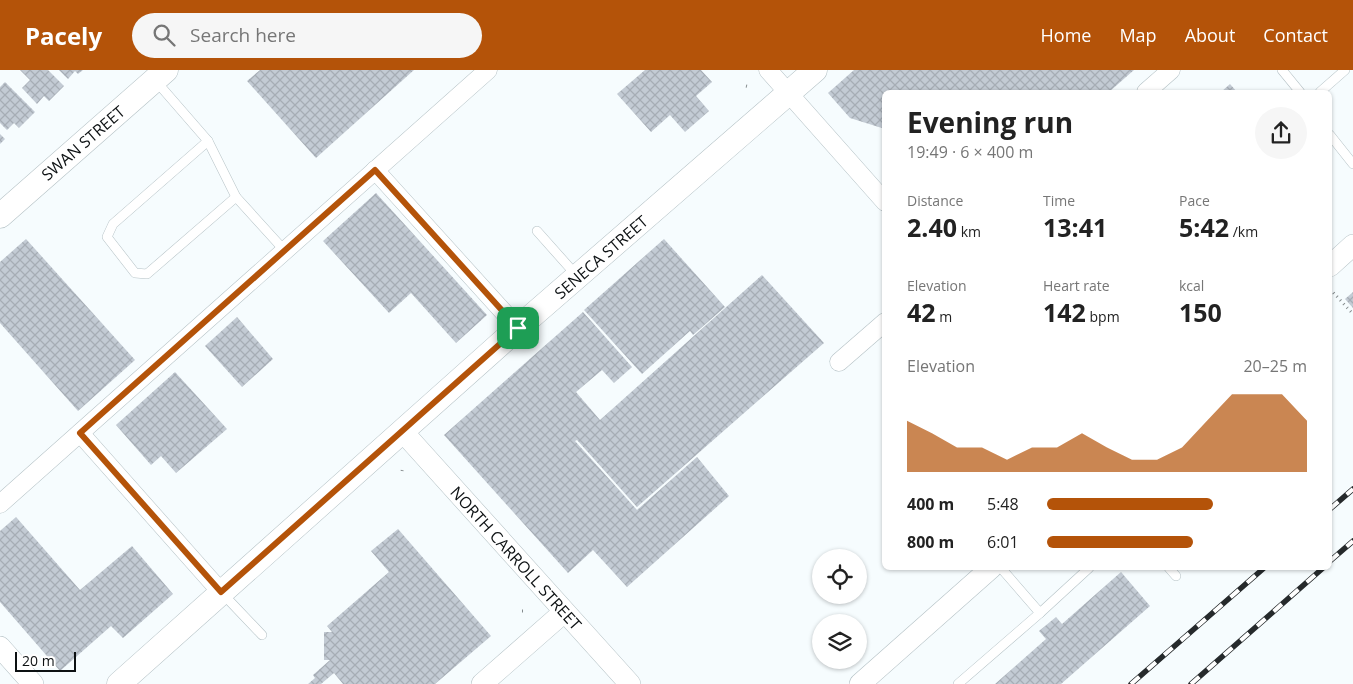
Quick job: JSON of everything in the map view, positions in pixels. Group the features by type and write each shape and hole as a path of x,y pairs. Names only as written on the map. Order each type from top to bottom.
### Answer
{"main road":[{"name":"SENECA STREET","path":"119,684 518,328 814,70"},
{"name":"SWAN STREET","path":"0,216 160,75"}],"street":[{"path":"768,70 882,199"},
{"path":"1148,90 1171,70"},
{"path":"0,504 285,251 479,73"},
{"path":"375,170 518,328"},
{"path":"1332,264 1353,245"},
{"path":"839,362 882,325"},
{"name":"NORTH CARROLL STREET","path":"403,432 630,684"},
{"path":"80,433 221,592"},
{"path":"860,684 989,570"},
{"path":"482,684 564,612"},
{"path":"0,647 33,684"}],"lane":[{"path":"1282,70 1298,90"},
{"path":"1322,90 1345,70"},
{"path":"160,75 208,141 236,198 285,251"},
{"path":"1332,137 1353,164"},
{"path":"208,141 114,224 108,237 135,273 148,274 236,198"},
{"path":"537,231 578,277"},
{"path":"1003,570 1040,613"},
{"path":"958,684 1088,570"},
{"path":"1171,570 1176,576"},
{"path":"221,592 262,635"}],"path":[{"path":"1332,291 1353,314"}],"building":[{"path":"20,70 48,70 64,86 49,101 44,96 37,104 22,88 30,80"},
{"path":"59,70 83,70 78,74 75,71 68,79"},
{"path":"260,70 414,70 316,158 247,81"},
{"path":"645,70 701,70 712,82 696,96 709,111 685,132 670,115 651,132 617,94"},
{"path":"854,70 1134,70 1111,90 882,90 882,128 850,118 828,93"},
{"path":"5,82 35,112 19,128 14,123 7,130 0,123 0,87"},
{"path":"1230,84 1235,90 1223,90"},
{"path":"0,134 5,139 0,144"},
{"path":"376,193 487,315 456,343 411,293 389,313 323,241"},
{"path":"26,239 135,360 78,411 0,323 0,262"},
{"path":"664,239 725,307 693,335 690,331 642,374 584,310"},
{"path":"762,275 824,343 637,507 577,440 575,441 637,510 697,457 729,496 627,587 593,550 568,573 444,435 583,312 632,367 614,383 602,370 576,392 600,420"},
{"path":"1353,292 1353,308 1345,299"},
{"path":"237,317 273,359 242,387 205,346"},
{"path":"175,372 227,429 176,473 161,456 151,465 116,425"},
{"path":"16,517 80,590 132,546 173,594 123,638 111,626 60,671 0,602 0,531"},
{"path":"398,529 491,636 435,684 343,684 334,673 321,684 308,684 315,678 313,675 330,660 324,660 324,632 332,632 327,626 389,572 371,551"},
{"path":"1121,572 1150,606 1061,684 995,684 1046,639 1039,631 1056,617 1062,624"}],"railway":[{"path":"1332,507 1353,489"},
{"path":"1332,559 1353,541"},
{"path":"1131,684 1262,570"},
{"path":"1191,684 1321,570"}],"route":[{"path":"375,170 518,328 221,592 80,433 375,170"}]}
